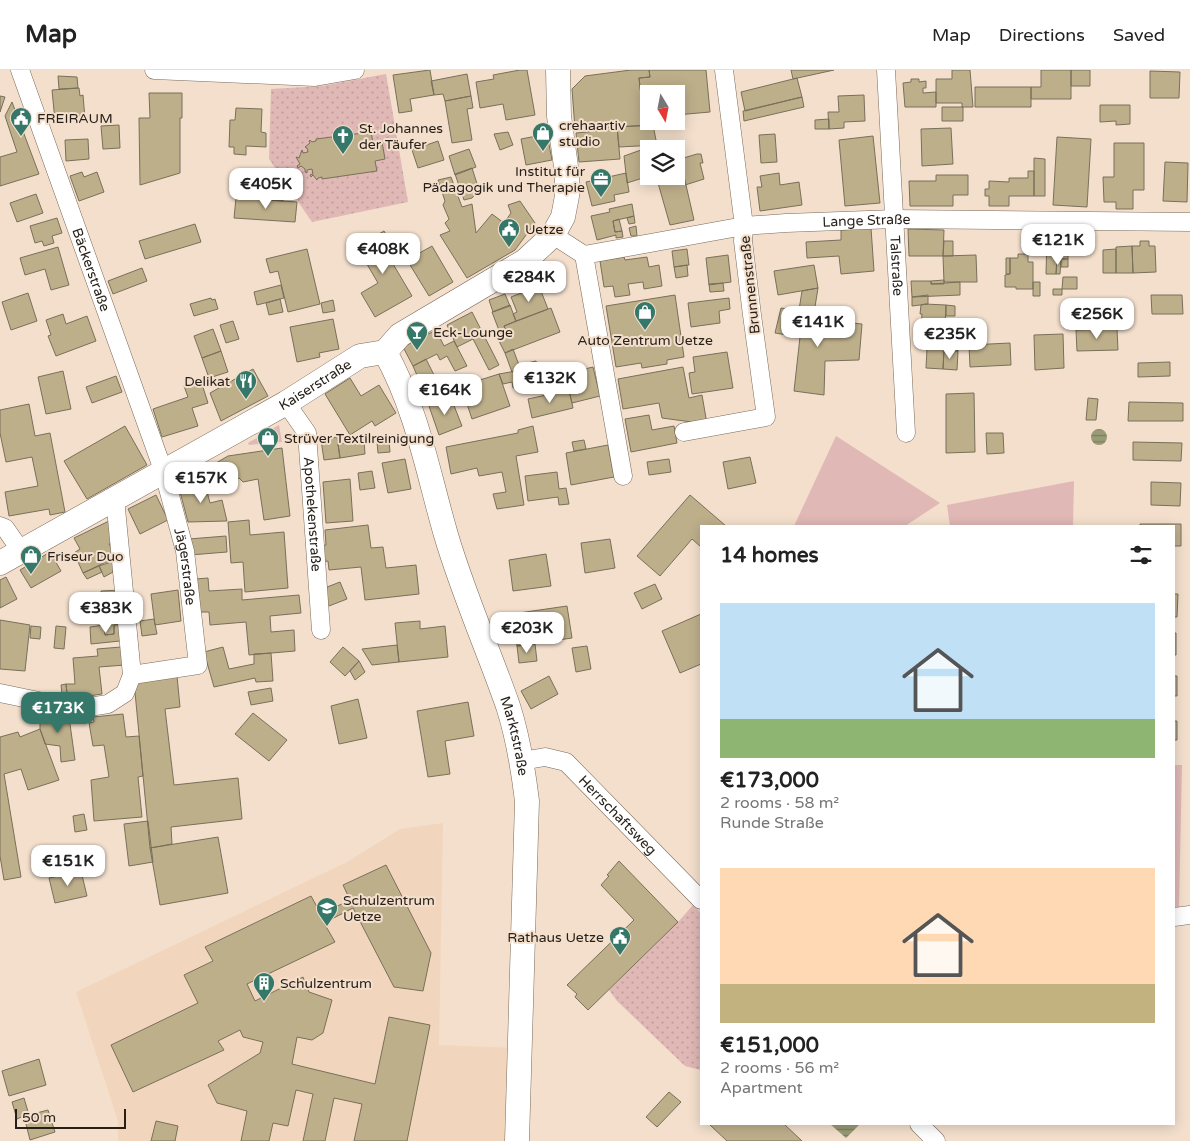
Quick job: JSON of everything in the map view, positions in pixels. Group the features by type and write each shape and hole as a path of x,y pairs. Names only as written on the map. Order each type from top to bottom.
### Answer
{"street":[{"name":"Bäckerstraße","path":"20,70 163,470"},
{"path":"154,70 315,77 355,70"},
{"path":"385,352 400,335 525,262 553,235 563,217 567,196 567,174 558,116 558,70"},
{"name":"Brunnenstraße","path":"684,432 766,417 744,250 744,226 724,70"},
{"name":"Talstraße","path":"886,70 906,433"},
{"name":"Lange Straße","path":"584,255 744,226 895,219 1190,222"},
{"path":"553,235 584,255 623,476"},
{"name":"Kaiserstraße","path":"0,563 163,470 286,403 360,356 385,352"},
{"name":"Marktstraße","path":"385,352 396,372 418,428 456,566 508,706 516,730 522,761 527,801 517,1141"},
{"name":"Apothekenstraße","path":"286,403 307,433 321,630"},
{"name":"Jägerstraße","path":"132,675 198,665 185,551 163,470"},
{"path":"0,694 77,709 108,704 125,693 132,675 115,498"},
{"path":"0,526 5,528 21,551"},
{"name":"Herrschaftsweg","path":"522,761 545,757 566,762 700,899"},
{"path":"1175,917 1190,915"},
{"path":"920,1125 936,1141"}],"shaded area":[{"path":"386,74 408,202 312,222 269,159 271,89 322,86"},
{"path":"279,425 282,442 249,445 248,443"},
{"path":"1099,429 1105,431 1107,437 1105,443 1099,445 1093,443 1091,437 1093,431"},
{"path":"836,436 940,503 907,525 794,525"},
{"path":"1074,481 1073,525 950,525 947,505"},
{"path":"1175,765 1182,765 1179,907 1175,907"},
{"name":"Schulzentrum Uetze","path":"443,823 439,1045 516,1048 513,1141 118,1141 118,1121 76,992 347,862 400,829"},
{"path":"693,905 700,912 700,1070 685,1066 617,1001 609,990"},
{"path":"831,1125 859,1125 846,1138"}],"building":[{"path":"430,70 434,95 410,99 412,111 399,113 393,75"},
{"path":"527,70 535,115 506,120 503,104 480,108 476,82 494,79 493,75"},
{"path":"631,70 649,70 650,77 639,78 640,126 575,129 572,89 585,76"},
{"path":"649,70 706,70 710,112 685,114 685,85 640,85 640,87 639,78 650,77"},
{"path":"791,70 834,70 793,79"},
{"path":"952,70 970,70 973,107 962,107 962,103 936,103 936,79 952,79"},
{"path":"1041,70 1071,70 1071,99 1031,99 1031,87 1041,87"},
{"path":"1071,70 1090,70 1090,86 1071,86"},
{"path":"1150,71 1180,72 1179,98 1150,98"},
{"path":"467,74 471,96 445,101 443,94 434,95 431,81"},
{"path":"58,76 77,77 78,88 59,89"},
{"path":"797,78 802,97 745,111 741,92"},
{"path":"911,79 919,79 919,82 926,81 926,88 923,88 923,93 936,92 936,107 905,107 903,83 911,82"},
{"path":"975,87 1031,87 1031,107 975,107"},
{"path":"79,88 80,96 83,95 85,119 55,121 52,90"},
{"path":"149,93 182,93 180,173 140,185 139,118 150,118"},
{"path":"864,95 865,121 844,122 844,128 829,129 828,112 839,112 838,96"},
{"path":"0,96 5,97 0,112"},
{"path":"471,96 473,108 467,109 472,140 452,143 445,101"},
{"path":"802,97 804,107 744,121 743,111"},
{"path":"12,102 39,174 0,186 0,157 17,152 5,116"},
{"path":"1100,105 1130,105 1130,124 1116,125 1116,121 1100,122"},
{"path":"942,107 963,107 963,121 942,121"},
{"path":"236,108 262,109 261,132 266,133 266,147 246,146 246,155 234,154 234,147 229,147 230,120 235,120"},
{"path":"829,119 829,129 815,129 815,120"},
{"path":"119,125 120,148 103,149 101,126"},
{"path":"640,126 640,130 654,130 656,140 640,140 640,146 619,147 617,127"},
{"path":"617,127 620,159 579,162 576,133 598,131 597,128"},
{"path":"951,128 953,164 922,166 921,129"},
{"name":"St. Johannes der Täufer","path":"371,132 373,143 382,142 385,159 375,161 377,171 322,179 322,177 317,180 313,175 311,177 310,175 313,174 312,169 307,170 307,173 301,166 298,168 297,166 300,164 296,157 299,158 302,150 303,153 308,152 305,147 310,143 310,140 312,142 316,141 316,139"},
{"path":"508,132 513,145 500,150 494,134"},
{"path":"547,134 552,160 526,165 521,139"},
{"path":"775,134 777,162 761,163 759,135"},
{"path":"873,136 880,203 845,206 839,140"},
{"path":"1057,137 1091,139 1087,207 1053,205"},
{"path":"88,139 89,159 66,161 65,140"},
{"path":"438,141 444,160 418,168 412,150"},
{"path":"1114,143 1144,143 1144,190 1133,190 1133,209 1116,209 1116,202 1104,202 1103,177 1114,177"},
{"path":"469,149 476,167 455,175 449,156"},
{"path":"640,150 640,179 627,183 624,156"},
{"path":"701,154 703,163 700,163 704,179 685,185 685,158"},
{"path":"1034,158 1045,159 1045,196 1034,196"},
{"path":"1165,162 1188,163 1187,202 1163,201"},
{"path":"472,168 479,190 472,198 464,200 455,174"},
{"path":"1028,171 1034,171 1034,196 1009,196 1009,206 989,206 989,196 985,196 985,189 989,189 989,181 1009,182 1009,178 1028,178"},
{"path":"82,172 84,177 97,172 104,192 79,201 70,176"},
{"path":"626,173 629,192 614,195 615,201 592,206 586,182"},
{"path":"779,173 780,185 799,182 802,205 760,211 757,187 762,187 760,176"},
{"path":"936,175 968,175 968,195 953,195 953,206 910,206 909,181 936,181"},
{"path":"451,177 462,207 472,204 476,233 492,214 504,223 511,213 508,205 520,201 535,223 515,250 467,278 440,235 450,231 445,223 449,219 443,205 445,201 438,180"},
{"path":"685,181 694,220 670,225 659,185 685,185"},
{"path":"243,185 284,188 283,201 242,198"},
{"path":"36,194 43,213 17,222 10,203"},
{"path":"236,198 297,202 295,222 234,218"},
{"path":"632,204 634,216 613,221 615,232 622,231 623,237 616,238 616,235 597,240 591,216 610,212 609,209"},
{"path":"634,216 635,223 629,224 627,218"},
{"path":"57,218 62,233 52,236 54,243 44,246 42,241 35,243 30,226"},
{"path":"619,219 622,231 615,232 613,221"},
{"path":"195,224 201,242 145,259 139,241"},
{"path":"636,226 637,236 631,236 629,228"},
{"path":"871,228 874,271 841,274 839,256 807,258 806,242 841,240 841,230"},
{"path":"908,229 944,230 943,256 909,256"},
{"path":"384,231 400,260 393,264 412,296 375,317 361,293 378,283 357,247"},
{"path":"1047,236 1068,236 1068,259 1057,259 1056,274 1046,274"},
{"path":"944,241 953,241 953,256 943,256"},
{"path":"1140,241 1149,241 1149,246 1155,246 1156,272 1133,273 1132,246 1140,246"},
{"path":"432,246 453,282 429,296 407,260"},
{"path":"1132,246 1133,273 1116,273 1116,247"},
{"path":"58,247 69,285 51,290 45,269 25,275 20,258"},
{"path":"307,249 320,304 288,312 278,271 270,273 266,259"},
{"path":"687,249 689,265 674,267 672,251"},
{"path":"1116,249 1116,273 1103,273 1103,250"},
{"path":"1018,254 1028,254 1028,262 1033,262 1033,289 1005,287 1005,275 1010,274 1010,258 1018,258"},
{"path":"728,255 731,282 709,285 706,258"},
{"path":"976,255 977,282 944,282 943,256"},
{"path":"624,257 625,260 647,257 649,267 659,265 662,286 644,289 643,282 628,284 630,295 615,297 613,286 604,287 600,261"},
{"path":"1006,258 1010,258 1010,274 1006,274"},
{"path":"1057,259 1061,259 1060,274 1056,274"},
{"path":"1061,259 1068,259 1068,267 1061,267"},
{"path":"687,265 688,276 676,278 674,267"},
{"path":"814,265 818,288 778,295 774,271"},
{"path":"142,268 147,281 113,294 108,281"},
{"path":"1063,277 1077,277 1077,289 1062,289"},
{"path":"944,280 944,284 931,284 931,281"},
{"path":"911,281 931,281 931,284 960,282 960,295 912,297"},
{"path":"1033,282 1040,282 1040,296 1033,296"},
{"path":"723,283 724,291 710,292 709,284"},
{"path":"281,285 284,298 257,305 254,292"},
{"path":"539,286 548,309 516,321 513,314 517,312 511,297"},
{"path":"818,288 814,313 799,310 802,291"},
{"path":"1053,289 1062,289 1062,295 1053,295"},
{"path":"28,293 37,321 11,330 2,302"},
{"path":"505,294 510,306 493,312 489,300"},
{"name":"Auto Zentrum Uetze","path":"675,295 684,357 667,360 667,364 642,368 641,363 616,367 606,306"},
{"path":"928,295 928,304 912,306 912,297"},
{"path":"1151,295 1182,295 1183,314 1152,314"},
{"path":"211,298 212,300 215,299 218,309 194,316 190,304"},
{"path":"729,298 730,309 719,311 720,323 691,327 688,303"},
{"path":"280,299 283,312 269,315 266,303"},
{"path":"333,300 335,311 323,313 321,303"},
{"path":"510,305 516,321 504,326 506,331 500,333 492,312"},
{"path":"921,305 946,305 945,326 960,327 958,351 944,350 943,369 926,368 928,329 921,329 922,314 920,314"},
{"path":"946,305 955,306 955,316 946,316"},
{"path":"551,308 560,332 505,353 496,335 506,331 504,326"},
{"path":"781,308 814,313 809,328 840,330 842,322 862,324 859,360 825,361 824,395 794,391 800,337 775,333"},
{"path":"472,312 499,365 489,370 473,339 457,347 447,325"},
{"path":"63,314 66,324 87,316 96,341 56,356 48,336 51,335 46,320"},
{"path":"333,319 339,349 319,353 320,357 297,362 290,327"},
{"path":"233,321 239,339 226,343 220,325"},
{"path":"213,329 221,351 202,358 194,336"},
{"path":"960,329 968,330 968,339 959,339"},
{"path":"1117,329 1118,350 1077,351 1076,330"},
{"path":"436,330 444,346 454,341 467,366 455,371 447,356 440,360 437,354 413,366 403,347"},
{"path":"1063,334 1064,368 1035,370 1034,335"},
{"path":"1010,343 1011,365 970,367 969,345"},
{"path":"513,349 519,365 536,361 538,367 512,372 505,353"},
{"path":"944,350 958,351 957,370 943,369"},
{"path":"221,351 228,372 209,378 202,358"},
{"path":"727,352 733,388 692,394 689,373 695,372 693,357"},
{"path":"426,359 440,387 425,394 413,366"},
{"path":"1170,362 1170,376 1138,377 1138,363"},
{"path":"593,367 600,396 572,403 567,382 574,380 572,372"},
{"path":"683,367 689,398 702,395 707,424 662,418 659,403 623,409 618,379"},
{"path":"537,368 539,378 522,381 521,372"},
{"path":"253,369 268,396 221,421 210,393"},
{"path":"63,371 71,409 46,414 38,377"},
{"path":"516,371 519,387 513,388 512,382 503,384 499,374"},
{"path":"520,371 522,381 518,382 516,372"},
{"path":"499,374 510,406 472,419 461,386"},
{"path":"116,376 122,392 92,403 86,387"},
{"path":"350,378 361,396 379,385 396,413 375,426 372,421 350,435 325,394"},
{"path":"201,381 208,403 192,408 198,426 162,437 153,409 188,397 184,386"},
{"path":"569,390 573,408 532,418 528,399"},
{"path":"974,393 975,452 946,453 946,394"},
{"path":"451,398 462,426 439,435 429,406"},
{"path":"1088,398 1098,399 1096,420 1086,420"},
{"path":"1129,402 1183,403 1183,421 1128,421"},
{"path":"29,404 35,436 50,433 65,512 50,515 49,509 9,516 5,492 38,486 32,457 6,462 0,433 0,410"},
{"path":"649,415 652,430 674,426 677,443 631,452 625,419"},
{"path":"125,426 147,465 87,499 64,461"},
{"path":"533,426 538,452 516,456 524,505 497,509 493,494 506,492 502,472 479,476 477,468 451,474 446,447 518,433 518,430"},
{"path":"986,433 1003,433 1004,453 987,454"},
{"path":"337,437 340,458 324,460 321,440"},
{"path":"584,440 586,449 574,451 572,442"},
{"path":"364,441 365,454 340,458 338,444"},
{"path":"389,441 390,452 378,453 377,442"},
{"path":"1133,442 1182,443 1181,461 1133,460"},
{"path":"608,445 614,477 571,485 566,453"},
{"path":"282,448 290,516 264,520 258,479 243,482 239,478 225,487 211,466 228,456"},
{"path":"750,457 756,483 728,489 723,462"},
{"path":"405,459 411,489 388,493 382,463"},
{"path":"669,459 671,472 649,475 647,462"},
{"path":"372,471 375,488 360,490 358,473"},
{"path":"557,472 559,489 566,488 569,504 559,505 558,497 528,501 525,476"},
{"path":"350,479 353,521 326,523 323,482"},
{"path":"204,480 210,503 222,500 227,521 188,522 179,488"},
{"path":"1151,482 1181,483 1180,506 1151,505"},
{"path":"156,495 168,520 140,534 128,509"},
{"path":"690,495 725,525 700,525 700,546 692,539 660,576 637,556"},
{"path":"249,520 250,535 284,532 288,588 245,592 243,562 231,563 228,522"},
{"path":"109,521 118,540 109,544 116,558 111,562 106,562 83,573 74,553 80,549 74,538"},
{"path":"1181,524 1181,546 1175,546 1175,525 1140,525"},
{"path":"368,525 371,548 383,547 386,568 416,565 419,594 365,600 361,567 329,570 328,561 321,562 319,546 326,545 325,530"},
{"path":"226,536 227,552 190,555 189,539"},
{"path":"610,539 615,568 585,573 581,543"},
{"path":"50,552 61,571 31,588 20,570"},
{"path":"546,554 551,586 513,591 509,560"},
{"path":"116,558 120,569 113,570 113,572 104,577 99,566"},
{"path":"99,566 102,572 87,579 83,573"},
{"path":"6,577 17,599 0,608 0,580"},
{"path":"208,578 209,591 242,589 242,600 299,595 301,613 270,616 271,632 294,630 295,651 249,655 246,622 210,625 209,612 198,612 196,579"},
{"path":"340,582 347,599 329,606 322,589"},
{"path":"655,584 662,599 642,609 634,593"},
{"path":"122,590 124,624 114,625 114,634 105,635 103,617 94,618 93,602 102,602 101,591"},
{"path":"178,590 181,621 155,625 151,594"},
{"path":"1175,594 1178,594 1177,617 1175,617"},
{"path":"567,606 572,638 517,646 512,614"},
{"path":"700,614 700,664 680,673 662,631"},
{"path":"154,619 157,634 142,636 140,621"},
{"path":"0,620 30,625 25,671 0,669"},
{"path":"420,621 420,629 445,626 448,657 399,662 395,623"},
{"path":"124,624 120,641 91,644 90,627 104,625 105,635 114,634 114,625"},
{"path":"31,626 41,627 40,639 30,638"},
{"path":"56,626 66,627 64,649 54,648"},
{"path":"1175,633 1176,633 1175,655"},
{"path":"535,644 537,661 519,663 517,646"},
{"path":"397,645 399,662 372,665 362,649"},
{"path":"587,646 591,669 576,672 572,648"},
{"path":"121,647 125,665 99,667 102,694 75,698 75,693 67,693 66,684 75,684 73,658 98,656 97,649"},
{"path":"223,647 229,669 254,664 254,654 271,653 273,681 256,682 255,678 214,687 204,652"},
{"path":"343,647 359,661 345,676 330,662"},
{"path":"359,661 365,672 355,680 350,671"},
{"path":"177,676 180,707 165,709 174,785 238,778 242,819 171,827 172,844 150,848 134,682"},
{"path":"549,676 558,694 531,709 521,691"},
{"path":"1175,676 1177,676 1177,696 1175,696"},
{"path":"66,684 67,694 62,694 61,685"},
{"path":"271,688 273,701 251,705 248,692"},
{"path":"358,699 367,738 339,744 331,706"},
{"path":"468,702 474,736 445,741 450,774 428,777 417,711"},
{"path":"40,710 69,717 75,760 61,762 60,746 45,744 40,729"},
{"path":"253,713 287,740 269,761 235,734"},
{"path":"123,714 126,737 139,736 143,776 138,777 142,817 94,821 91,780 109,777 104,745 93,746 89,723 94,722 93,717"},
{"path":"1175,721 1177,721 1177,740 1175,740"},
{"path":"40,729 59,780 28,790 21,769 4,774 21,877 4,880 0,856 0,737 18,732 20,737"},
{"path":"84,814 87,830 75,832 73,816"},
{"path":"148,821 153,862 129,866 124,824"},
{"path":"218,837 228,893 160,905 150,848"},
{"name":"Rathaus Uetze","path":"619,861 678,922 588,1010 575,997 577,994 567,985 634,920 601,885"},
{"name":"Schulzentrum","path":"386,865 431,953 423,991 394,987 353,908 324,923 335,942 247,984 255,1001 303,977 309,992 332,1000 323,1033 312,1040 297,1037 292,1064 375,1084 389,1017 430,1025 407,1141 354,1141 362,1104 334,1098 325,1141 303,1141 313,1094 296,1090 288,1126 273,1123 269,1141 241,1141 247,1111 217,1103 208,1085 260,1053 263,1042 243,1037 240,1030 218,1041 224,1050 133,1092 111,1045 198,1003 184,975 213,961 205,947 311,896 321,914 350,900 343,885"},
{"path":"81,871 87,896 55,903 49,878"},
{"path":"39,1059 46,1085 9,1096 2,1071"},
{"path":"669,1092 681,1102 657,1127 646,1117"},
{"path":"24,1098 29,1115 48,1110 55,1132 30,1140 24,1116 17,1119 12,1102"},
{"path":"156,1121 178,1126 175,1141 151,1141"},
{"path":"710,1125 785,1125 802,1141 727,1141"}],"place":[{"name":"FREIRAUM","path":"21,137"},
{"name":"crehaartiv studio","path":"543,152"},
{"name":"St. Johannes der Täufer","path":"343,155"},
{"name":"Institut für Pädagogik und Therapie","path":"601,198"},
{"name":"Uetze","path":"509,248"},
{"name":"Auto Zentrum Uetze","path":"645,331"},
{"name":"Eck-Lounge","path":"417,351"},
{"name":"Delikat","path":"246,400"},
{"name":"Strüver Textilreinigung","path":"268,457"},
{"name":"Friseur Duo","path":"31,575"},
{"name":"Schulzentrum Uetze","path":"327,927"},
{"name":"Rathaus Uetze","path":"620,956"},
{"name":"Schulzentrum","path":"264,1002"}]}
